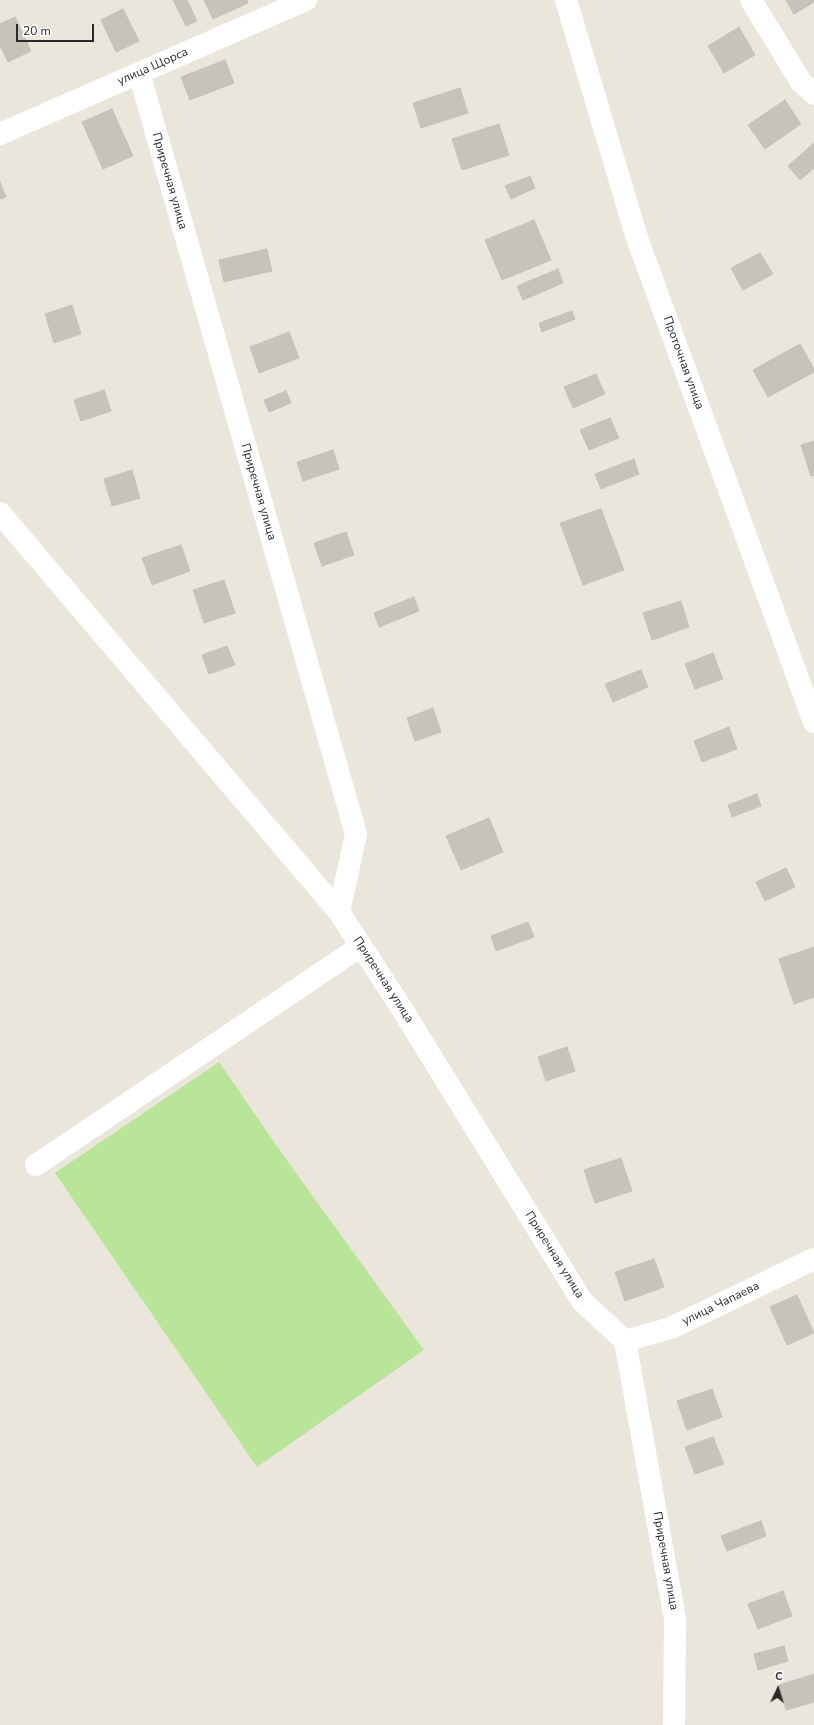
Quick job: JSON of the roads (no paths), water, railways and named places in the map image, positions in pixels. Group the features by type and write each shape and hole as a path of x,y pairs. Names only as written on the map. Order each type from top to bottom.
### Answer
{"street":[{"name":"улица Щорса","path":"0,134 306,0"},
{"name":"Проточная улица","path":"566,0 637,238 814,722"},
{"path":"751,0 801,82 814,94"},
{"name":"Приречная улица","path":"139,73 356,834 339,912"},
{"name":"Приречная улица","path":"0,513 339,912 582,1301 625,1341 675,1619 674,1725"},
{"path":"36,1165 361,946"},
{"name":"улица Чапаева","path":"625,1341 671,1328 814,1259"}]}
